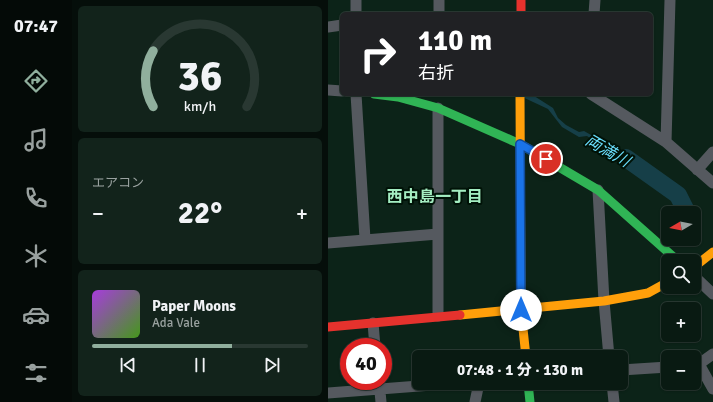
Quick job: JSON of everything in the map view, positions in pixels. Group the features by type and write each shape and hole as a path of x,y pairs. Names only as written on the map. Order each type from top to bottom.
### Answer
{"street":[{"path":"356,0 356,12"},
{"path":"439,0 440,12"},
{"path":"521,0 521,12"},
{"path":"594,12 595,0"},
{"path":"666,142 670,0"},
{"path":"328,27 340,25"},
{"path":"328,90 340,91"},
{"path":"356,96 364,239"},
{"path":"390,96 438,108 520,144 598,190 670,254"},
{"path":"520,96 521,310 525,350"},
{"path":"594,96 666,142 713,183"},
{"path":"438,108 438,316"},
{"path":"697,170 713,152"},
{"path":"598,190 608,350"},
{"path":"328,243 438,234"},
{"path":"701,262 713,252"},
{"path":"701,283 713,294"},
{"path":"328,327 604,301 648,293 661,286"},
{"path":"373,323 374,338"},
{"path":"701,362 713,354"},
{"path":"628,369 661,367"},
{"path":"701,370 713,389"},
{"path":"392,385 412,384"},
{"path":"328,393 348,390"},
{"path":"380,390 381,402"},
{"path":"475,402 478,390"},
{"path":"529,390 530,402"},
{"path":"613,390 614,402"}],"water":[{"path":"520,96 534,96 553,108 558,118 566,125 579,132 584,131 637,163 654,181 682,199 686,206 679,206 650,184 633,167 587,136 579,137 562,127 548,109"}],"waterway":[{"name":"両満川","path":"626,158 678,195 684,206"}],"traffic: fast":[{"path":"390,96 438,108 520,144 598,190 670,254"},
{"path":"529,390 530,402"}],"traffic: slow":[{"path":"520,96 521,310 525,350"},
{"path":"701,261 713,252"},
{"path":"460,315 604,301 648,293 661,286"}],"traffic: jam":[{"path":"521,0 521,12"},
{"path":"328,327 460,315"}],"district":[{"name":"西中島一丁目","path":"435,196"}],"route":[{"path":"521,310 520,144 546,159"}]}
